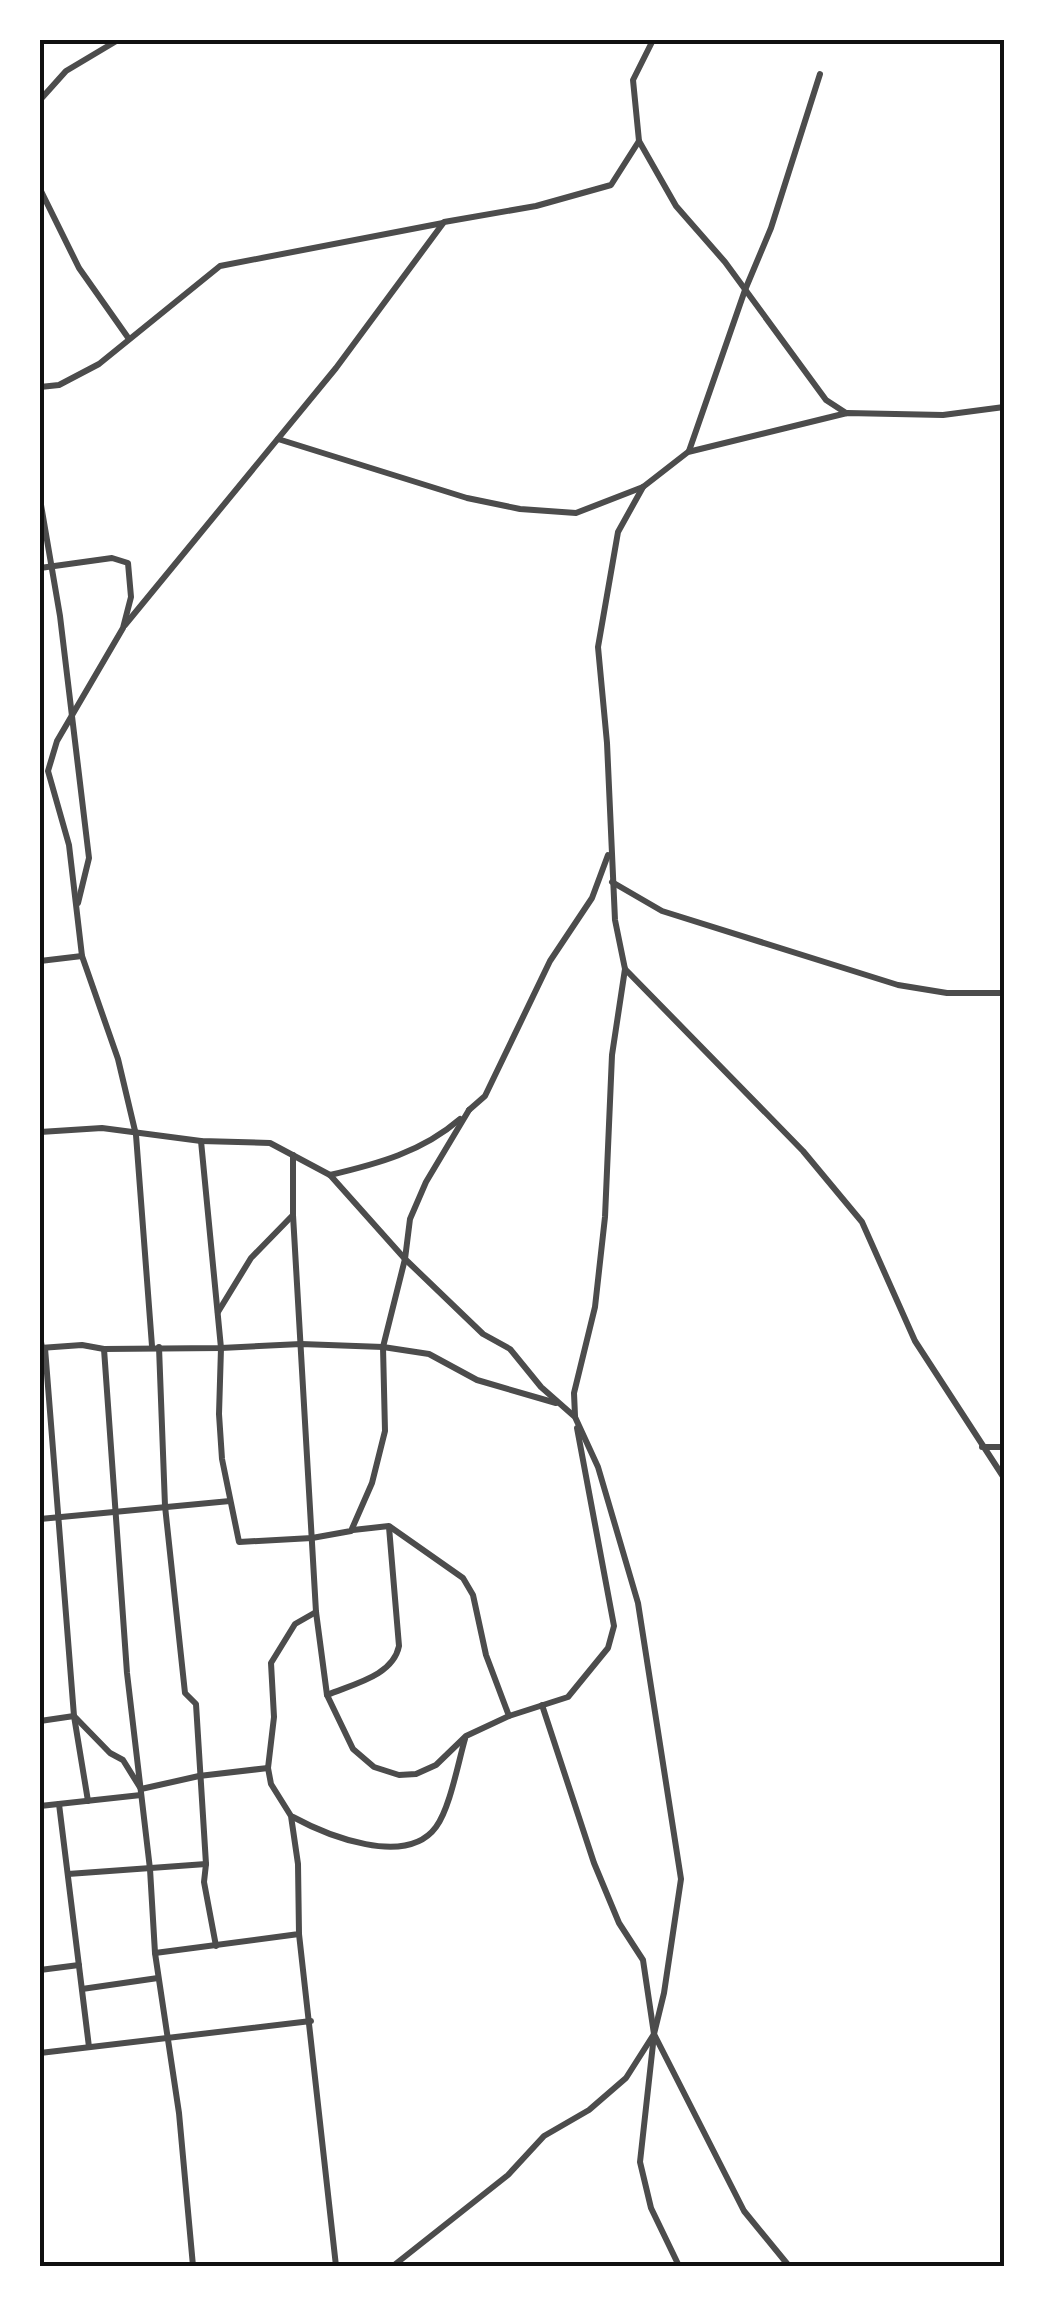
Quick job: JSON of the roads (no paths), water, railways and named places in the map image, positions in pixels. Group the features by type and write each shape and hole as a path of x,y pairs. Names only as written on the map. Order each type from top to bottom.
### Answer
{"street":[{"path":"40,100 66,71 118,40"},
{"path":"654,40 633,80 639,141 676,206 745,290 826,400 847,413"},
{"path":"688,452 770,228 820,74"},
{"path":"40,387 59,385 86,371 220,266 536,206 611,185 639,141"},
{"path":"40,189 78,268 129,340"},
{"path":"216,1946 204,1882 196,1704 186,1692 165,1506 156,1347 136,1135 118,1060 82,956 69,845 48,771 57,741 123,628 336,368 444,222"},
{"path":"278,439 468,498 520,509 576,513 643,487 688,452 847,413 944,415 1004,407"},
{"path":"292,1154 316,1612 327,1694 353,1749 374,1767 416,1774 436,1764 466,1736 509,1716 568,1697 608,1648 614,1626 575,1417 574,1393 595,1307 606,1216 612,1055 625,969 615,920 607,743 598,647 618,532 643,487"},
{"path":"40,499 89,858 77,915"},
{"path":"40,568 112,558 128,562 131,597 123,628"},
{"path":"330,1175 384,1162 420,1146 484,1096 550,961 592,898 610,850"},
{"path":"612,882 662,911 898,986 947,994 1004,994"},
{"path":"40,961 82,956"},
{"path":"625,969 803,1151 862,1222 915,1341 1004,1478"},
{"path":"351,1531 372,1482 385,1430 383,1347 405,1259 410,1219 426,1182 469,1110"},
{"path":"40,1132 102,1128 201,1142 270,1143 292,1154 330,1175 405,1259 483,1334 510,1349 575,1417 598,1467 638,1602 682,1879 654,2034 640,2162 651,2208 679,2266"},
{"path":"201,1142 221,1348 218,1414 239,1542 312,1538 388,1526 462,1578 473,1595 486,1655 509,1716"},
{"path":"218,1314 251,1258 293,1214"},
{"path":"40,1336 74,1716 88,1801"},
{"path":"42,1348 301,1344 383,1347 429,1354 476,1380 558,1403"},
{"path":"104,1348 128,1673 150,1869 155,1953 193,2266"},
{"path":"981,1446 1004,1447"},
{"path":"40,1519 230,1501"},
{"path":"327,1694 389,1668 396,1658 388,1526"},
{"path":"316,1612 295,1624 271,1662 274,1717 268,1768 271,1784 292,1816 298,1864 299,1934 336,2266"},
{"path":"542,1706 594,1863 619,1923 642,1960 654,2034 744,2211 789,2266"},
{"path":"74,1716 123,1760 141,1792"},
{"path":"40,1720 74,1716"},
{"path":"292,1816 348,1842 404,1845 421,1839 436,1828 443,1812 466,1736"},
{"path":"40,1806 141,1792 199,1776 268,1768"},
{"path":"59,1804 88,2047"},
{"path":"68,1874 206,1864"},
{"path":"155,1953 299,1934"},
{"path":"40,1970 78,1965"},
{"path":"82,1988 158,1978"},
{"path":"40,2053 311,2022"},
{"path":"393,2266 508,2175 544,2136 589,2110 626,2078 654,2034"}]}
